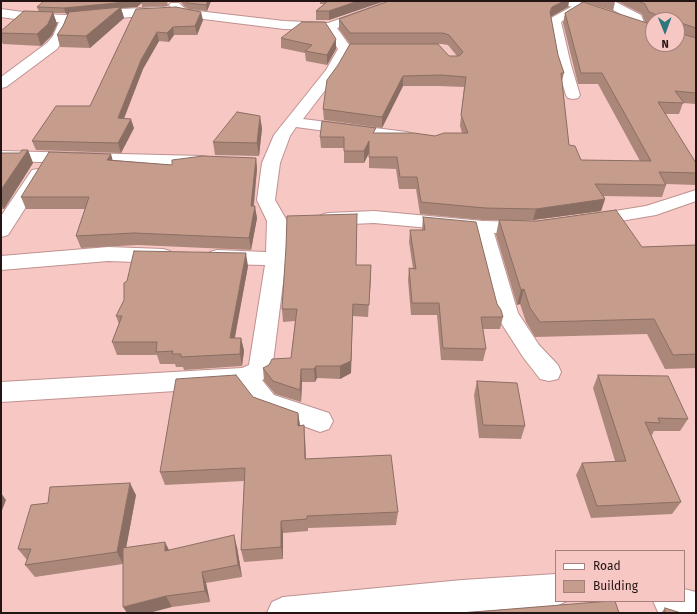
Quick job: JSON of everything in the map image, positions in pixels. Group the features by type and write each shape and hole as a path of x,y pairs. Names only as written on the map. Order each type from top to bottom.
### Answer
{"street":[{"path":"369,1 395,3"},
{"path":"564,1 645,28"},
{"path":"605,1 637,18 637,25"},
{"path":"1,392 245,377 260,370 276,259 284,221 266,200 264,163 282,135 332,72 343,39 395,3"},
{"path":"1,13 37,18 66,19 176,6 187,13 284,25 343,39"},
{"path":"573,95 564,65 555,21 580,6"},
{"path":"1,84 52,46 59,37 66,19"},
{"path":"295,34 343,39"},
{"path":"293,122 419,139"},
{"path":"1,156 219,162"},
{"path":"1,231 48,158"},
{"path":"572,222 649,211 696,195"},
{"path":"314,220 374,217 483,227 533,228 548,226"},
{"path":"483,227 507,314 531,351 549,372"},
{"path":"1,262 108,254 276,259"},
{"path":"245,377 265,402 320,421"},
{"path":"283,613 462,596 555,590"},
{"path":"673,602 696,608"}],"building":[{"path":"44,1 136,1 64,8 37,7"},
{"path":"185,1 208,1 206,5 188,3"},
{"path":"328,1 358,1 329,11 316,11"},
{"path":"389,1 564,1 552,7 550,12 558,55 564,73 561,73 569,145 575,146 581,160 651,161 602,73 581,73 565,13 583,2 645,22 645,52 685,52 685,35 696,38 696,93 675,91 684,103 658,102 696,163 696,173 659,172 666,185 595,184 605,199 536,209 485,208 421,202 417,177 400,177 397,157 369,157 369,141 364,151 344,151 344,137 320,137 322,121 376,128 373,133 414,133 435,136 444,133 468,133 461,115 466,77 441,75 403,76 382,117 323,109 327,80 350,44 438,44 449,56 459,56 463,52 449,35 443,33 350,33 339,19"},
{"path":"638,1 696,1 696,28 685,24 685,12 649,12 645,4"},
{"path":"121,7 86,36 57,35 69,12"},
{"path":"176,7 201,12 195,26 173,27 167,33 157,32 141,60 118,118 131,119 118,143 32,141 56,106 90,106 136,9"},
{"path":"24,11 53,12 48,24 37,34 1,33 1,31"},
{"path":"302,22 325,22 336,39 327,55 305,51 312,45 281,38"},
{"path":"237,112 260,116 257,143 213,142"},
{"path":"22,150 28,150 1,190 1,153 20,153"},
{"path":"49,152 111,154 107,160 172,165 172,160 203,156 256,158 251,206 255,206 249,238 134,233 76,236 89,197 21,197"},
{"path":"616,210 642,247 696,245 696,354 673,355 654,319 540,322 530,308 524,289 521,290 499,220 537,221"},
{"path":"357,214 356,265 371,265 369,305 353,304 351,361 340,366 316,366 314,369 301,369 300,390 273,381 263,368 269,365 272,359 291,358 297,309 282,309 287,216"},
{"path":"423,217 476,222 497,304 503,317 481,317 486,349 443,348 439,303 412,303 409,268 416,269 410,230 425,230"},
{"path":"134,251 246,253 230,338 241,338 240,354 181,357 181,354 172,354 173,351 156,352 157,342 112,342 122,316 116,316 124,300 124,283 127,281"},
{"path":"236,375 253,397 298,413 298,426 304,425 305,459 391,455 398,512 307,516 307,519 281,521 281,547 241,550 245,468 160,472 176,379"},
{"path":"598,375 668,376 688,419 658,418 660,423 645,422 681,502 597,506 582,463 626,461"},
{"path":"477,381 517,383 525,426 483,425"},
{"path":"130,483 117,552 25,565 31,549 18,549 31,505 48,503 50,487"},
{"path":"234,535 238,565 202,572 205,591 166,596 123,607 123,548 165,542 165,551"},
{"path":"598,602 615,602 619,613 462,613"},
{"path":"665,608 681,613 665,613"}]}
